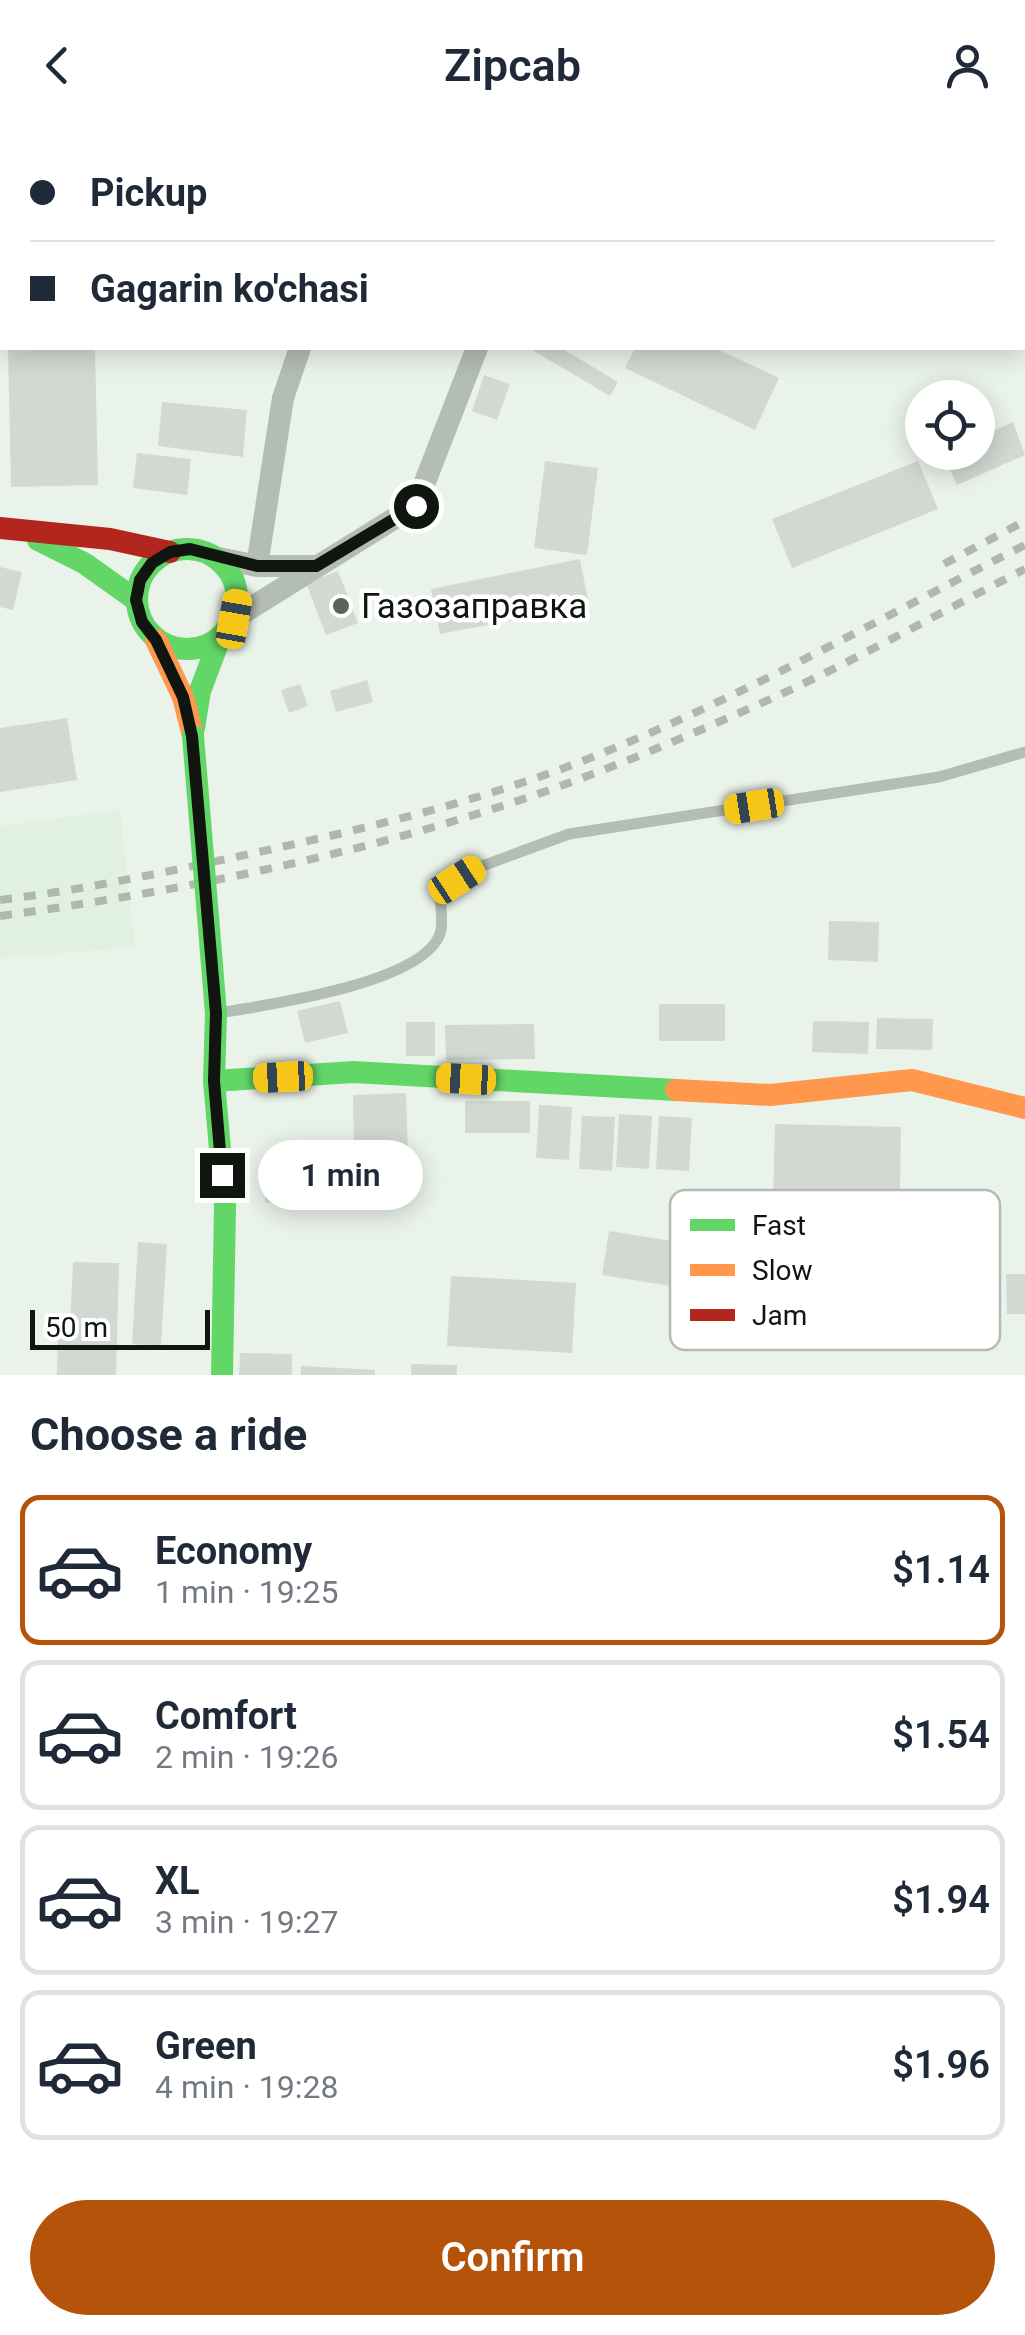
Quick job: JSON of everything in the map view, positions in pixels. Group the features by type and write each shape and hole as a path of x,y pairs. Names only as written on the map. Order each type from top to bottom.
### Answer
{"main road":[{"path":"11,530 110,539 170,552 190,549 214,557 230,574 238,597 200,691 192,736"},
{"path":"11,530 84,563 136,600"},
{"path":"170,552 152,563 140,580 136,600 142,622 156,640 183,697 192,736 216,1013 214,1081 225,1206 222,1375"},
{"path":"156,640 177,649 200,648 227,628"},
{"path":"214,1081 352,1072 770,1095 912,1080 1025,1108"}],"street":[{"path":"257,566 283,398 299,350"},
{"path":"227,628 316,566 416,506 476,350"},
{"path":"214,557 257,566 316,566"}],"lane":[{"path":"216,1013 293,1000 369,980 423,958 441,932 440,891 474,869 569,834 939,777 1025,752"}],"shaded area":[{"path":"120,810 135,947 0,958 0,826"}],"building":[{"path":"8,350 95,350 98,485 11,487"},
{"path":"532,350 564,350 618,382 610,396"},
{"path":"634,350 719,350 779,378 755,430 625,368"},
{"path":"484,375 510,384 497,420 472,411"},
{"path":"162,402 247,410 243,457 158,446"},
{"path":"1013,422 1025,455 995,468 995,430"},
{"path":"137,453 191,459 187,495 133,488"},
{"path":"545,461 598,468 587,555 534,548"},
{"path":"905,466 905,470 922,470 938,509 792,568 772,519"},
{"path":"950,470 991,470 957,485"},
{"path":"580,559 589,606 440,634 431,589"},
{"path":"0,567 22,572 13,610 0,607"},
{"path":"338,571 358,623 326,635 306,583"},
{"path":"367,680 373,702 336,712 330,691"},
{"path":"300,684 308,706 289,713 281,690"},
{"path":"67,718 77,780 0,792 0,728"},
{"path":"829,921 879,922 878,962 828,960"},
{"path":"340,1001 348,1033 305,1043 297,1011"},
{"path":"659,1004 725,1004 725,1041 659,1041"},
{"path":"877,1018 933,1019 932,1050 876,1049"},
{"path":"813,1021 869,1022 868,1054 812,1052"},
{"path":"406,1022 435,1022 435,1056 406,1056"},
{"path":"534,1024 535,1059 446,1060 445,1025"},
{"path":"406,1093 408,1152 354,1153 353,1095"},
{"path":"465,1101 530,1101 530,1133 465,1133"},
{"path":"539,1105 572,1107 569,1160 536,1158"},
{"path":"619,1114 652,1116 649,1169 616,1167"},
{"path":"582,1116 615,1117 612,1171 579,1169"},
{"path":"659,1116 692,1118 689,1171 656,1169"},
{"path":"775,1124 901,1127 900,1190 773,1190"},
{"path":"269,1166 325,1171 322,1207 265,1202"},
{"path":"609,1231 670,1241 670,1286 602,1275"},
{"path":"138,1242 167,1244 161,1346 132,1344"},
{"path":"73,1262 119,1263 116,1375 57,1375 58,1330 70,1330"},
{"path":"1006,1274 1025,1274 1025,1314 1007,1314"},
{"path":"451,1276 576,1283 572,1353 447,1346"},
{"path":"240,1353 292,1354 292,1375 239,1375"},
{"path":"411,1364 457,1365 457,1375 411,1375"},
{"path":"301,1366 375,1370 375,1375 301,1375"}],"railway":[{"path":"944,564 1025,521"},
{"path":"0,900 135,878 312,840 532,779 721,701 1025,545"},
{"path":"0,916 121,898 302,861 421,831 514,802 649,752 783,693 1025,569"}],"traffic: fast":[{"path":"38,540 84,563 136,600"},
{"path":"187,549 206,553 222,564 233,580 237,599 233,618 222,634 206,645 187,649 168,645 152,634 141,618 137,599 141,580 152,564 168,553 187,549"},
{"path":"194,728 200,691 220,638"},
{"path":"193,736 216,1013 214,1081"},
{"path":"222,1375 225,1206 214,1081 353,1072 676,1090"}],"traffic: slow":[{"path":"156,640 183,697 193,736"},
{"path":"676,1090 770,1095 912,1080 1025,1108"}],"traffic: jam":[{"path":"0,528 110,539 170,552"}],"place":[{"name":"Газозаправка","path":"341,606"}],"route":[{"path":"222,1175 214,1081 216,1013 192,736 183,697 156,640 142,622 136,600 140,580 152,563 170,552 190,549 257,566 316,566 416,506"}]}
